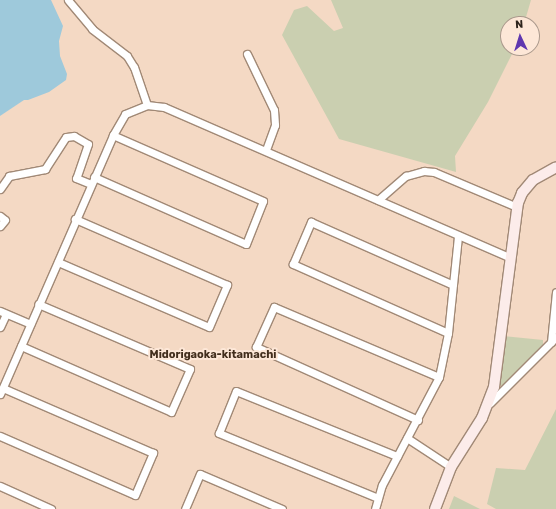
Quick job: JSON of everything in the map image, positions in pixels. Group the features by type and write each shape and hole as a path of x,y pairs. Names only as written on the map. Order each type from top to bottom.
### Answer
{"street":[{"path":"68,0 92,28 127,56 134,67 147,104"},
{"path":"247,54 274,110 276,125 266,150"},
{"path":"0,436 135,495 153,453 1,391 113,135 125,114 147,104 164,107 266,150 458,236 509,257"},
{"path":"94,177 246,244 263,201 113,135"},
{"path":"0,189 9,176 45,169 66,137 74,136 88,144 76,178 91,184"},
{"path":"488,405 497,365 509,257 517,207 522,193 533,180 556,166"},
{"path":"378,200 406,176 424,171 434,172 517,207"},
{"path":"0,216 5,220 0,226"},
{"path":"58,262 209,327 226,285 75,219"},
{"path":"448,333 293,264 311,222 453,285"},
{"path":"375,509 378,498 397,456 418,420 439,377 448,333 458,236"},
{"path":"434,509 451,467 488,405 553,340 556,292"},
{"path":"21,346 171,412 190,369 38,304"},
{"path":"418,420 256,347 274,307 439,377"},
{"path":"0,326 3,313 30,324"},
{"path":"378,498 219,433 236,391 397,456"},
{"path":"407,438 451,467"},
{"path":"185,509 200,474 282,509"},
{"path":"0,486 51,509"}],"green space":[{"path":"331,0 531,0 526,16 500,16 500,56 511,56 488,102 455,156 456,172 339,139 282,35 294,10 307,6 334,31 343,28"},
{"path":"503,336 543,340 543,345 504,386 498,385"},
{"path":"556,409 556,509 496,509 487,504 496,468 525,470"},
{"path":"454,496 480,509 449,509"}],"water":[{"path":"0,0 51,0 63,26 59,41 60,56 67,74 66,80 49,92 28,100 24,100 0,116"}],"district":[{"name":"Midorigaoka-kitamachi","path":"213,355"}]}
